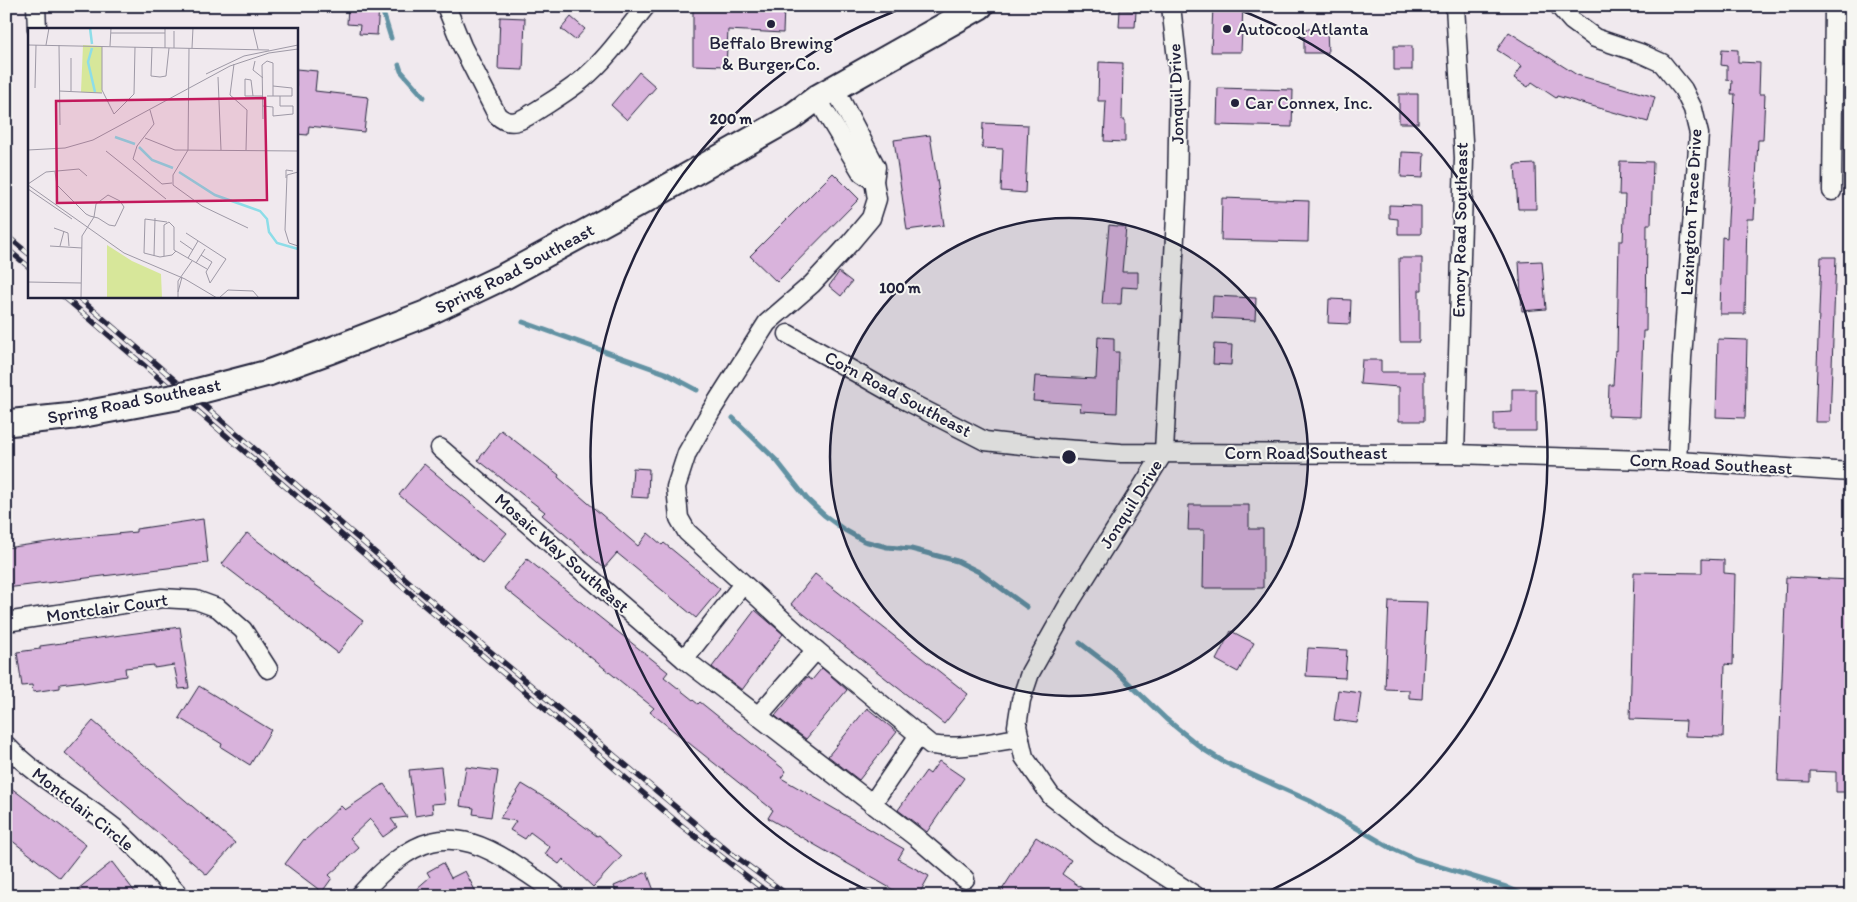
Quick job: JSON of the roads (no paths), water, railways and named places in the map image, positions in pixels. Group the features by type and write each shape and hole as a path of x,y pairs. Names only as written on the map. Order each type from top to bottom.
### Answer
{"main road":[{"name":"Spring Road Southeast","path":"6,422 74,416 176,396 268,373 425,314 504,276 697,171 790,118 826,94 980,6"}],"street":[{"path":"36,6 37,28"},
{"path":"446,6 462,46 497,115 504,122 514,123 559,97 583,79 604,59 646,6"},
{"name":"Jonquil Drive","path":"1171,6 1179,77 1177,198 1164,452 1070,602 1030,672 1020,700 1017,726 1024,756 1051,796 1101,834 1196,896"},
{"name":"Emory Road Southeast","path":"1455,6 1464,158 1455,454"},
{"name":"Lexington Trace Drive","path":"1559,6 1572,21 1595,38 1640,53 1662,63 1683,89 1694,109 1699,134 1676,461"},
{"path":"1832,191 1834,6"},
{"path":"1833,76 1851,77"},
{"path":"826,94 876,167 874,181 876,199 871,218 812,284 767,324 711,411 687,453 676,488 679,518 687,532 816,650 931,744 945,747 968,746 1020,738"},
{"name":"Corn Road Southeast","path":"788,334 901,398 985,441 1121,453 1455,454 1676,461 1851,472"},
{"name":"Mosaic Way Southeast","path":"440,448 684,659 917,838 965,879"},
{"path":"684,659 744,584"},
{"name":"Montclair Court","path":"6,622 162,598 196,600 218,608 243,630 268,668"},
{"path":"758,716 816,650"},
{"path":"872,804 919,735"},
{"name":"Montclair Circle","path":"6,744 37,773 116,830 180,896"},
{"path":"359,896 377,877 409,851 429,841 447,839 475,843 507,860 558,896"}],"waterway":[{"path":"381,6 391,38"},
{"path":"399,65 401,71 424,97"},
{"path":"523,322 665,373 697,390"},
{"path":"733,418 777,461 807,499 843,529 864,541 887,547 911,549 957,561 979,572 1027,607"},
{"path":"1080,643 1114,669 1166,719 1203,749 1224,762 1310,801 1393,849 1415,859 1506,887 1527,896"}],"railway":[{"path":"6,235 28,253"},
{"path":"6,248 28,266"},
{"path":"65,298 677,822 772,896"},
{"path":"79,298 472,636 728,851 789,896"}],"place":[{"name":"Beffalo Brewing & Burger Co.","path":"771,24"},
{"name":"Autocool Atlanta","path":"1227,29"},
{"name":"Car Connex, Inc.","path":"1235,103"}]}
